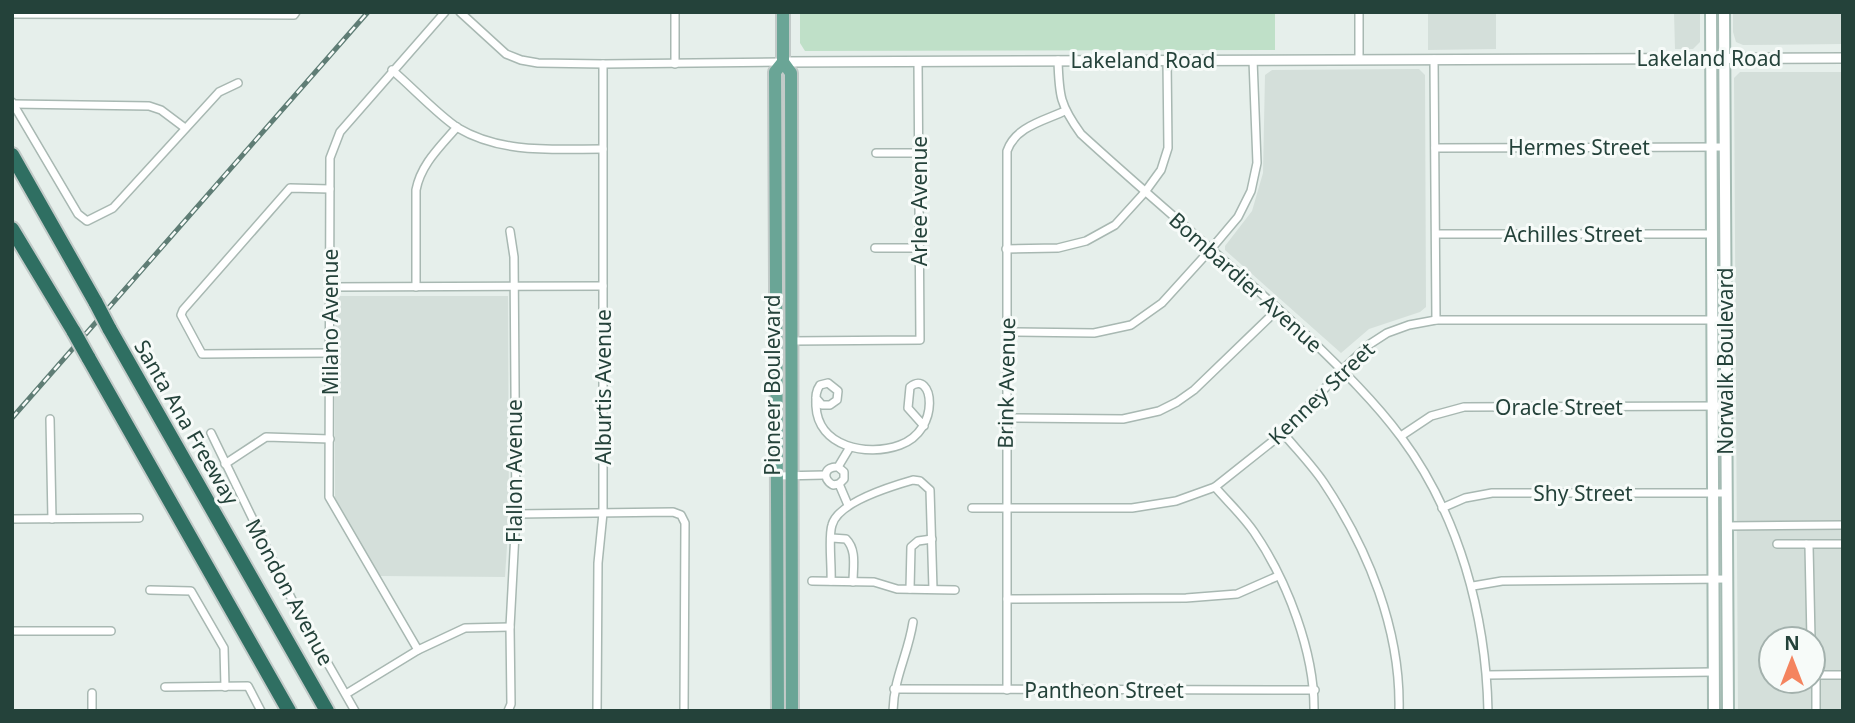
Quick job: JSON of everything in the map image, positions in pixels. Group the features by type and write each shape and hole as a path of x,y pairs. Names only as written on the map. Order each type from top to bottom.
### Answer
{"highway":[{"name":"Santa Ana Freeway","path":"12,155 327,711"},
{"path":"12,229 74,332 289,711"}],"main road":[{"name":"Pioneer Boulevard","path":"778,711 792,341 791,73 783,62 783,12"},
{"name":"Norwalk Boulevard","path":"1711,12 1724,147 1728,711"},
{"name":"Norwalk Boulevard","path":"1714,711 1711,147 1717,58 1724,12"},
{"name":"Pioneer Boulevard","path":"783,62 775,72 792,711"}],"street":[{"name":"Milano Avenue","path":"418,650 330,497 330,158 340,132 445,12"},
{"name":"Lakeland Road","path":"460,12 506,54 538,63 1843,58"},
{"path":"675,12 675,64"},
{"path":"1359,12 1359,58"},
{"path":"12,14 295,14"},
{"path":"1434,59 1436,320"},
{"name":"Bombardier Avenue","path":"1058,60 1059,92 1065,111 1081,134 1342,369 1401,436 1442,508 1473,586 1488,675 1488,711"},
{"path":"1006,249 1058,248 1086,241 1115,225 1145,192 1161,170 1168,148 1167,60"},
{"path":"1007,332 1094,333 1130,325 1162,303 1211,249 1238,217 1251,191 1257,163 1253,60"},
{"name":"Arlee Avenue","path":"792,341 920,340 918,62"},
{"name":"Alburtis Avenue","path":"597,711 598,564 603,513 603,64"},
{"path":"392,70 457,127 502,145 531,149 603,149"},
{"path":"13,103 78,214 87,221 113,208 219,92 238,83"},
{"path":"13,103 149,106 161,110 185,128"},
{"name":"Brink Avenue","path":"1007,690 1007,151 1011,139 1019,132 1065,111"},
{"path":"416,286 416,190 419,176 425,164 457,127"},
{"name":"Hermes Street","path":"1434,148 1724,147"},
{"path":"876,153 919,153"},
{"path":"330,190 290,188 181,315 202,354 330,353"},
{"name":"Flallon Avenue","path":"509,710 516,514 514,257 510,231"},
{"name":"Achilles Street","path":"1436,234 1712,234"},
{"path":"875,248 919,248"},
{"path":"330,287 603,286"},
{"path":"1006,418 1123,419 1159,411 1194,390 1278,309"},
{"name":"Kenney Street","path":"972,509 1132,508 1176,501 1215,487 1283,433 1342,369 1370,344 1387,333 1409,325 1436,320 1726,320"},
{"path":"816,398 817,414 822,428 833,439 850,447 865,449 894,447 917,436 924,426 929,412 925,385 916,383 909,390 908,408 924,426"},
{"name":"Oracle Street","path":"1401,436 1431,416 1464,407 1725,407"},
{"path":"50,419 52,519"},
{"name":"Mondon Avenue","path":"211,433 295,606 355,711"},
{"path":"1283,433 1322,480 1350,524 1368,564 1386,617 1399,685 1399,711"},
{"path":"225,464 266,437 331,439"},
{"path":"838,467 850,447"},
{"path":"832,466 838,467 844,472 844,479 833,485 827,482 825,475 832,466"},
{"path":"785,476 825,475"},
{"path":"831,581 832,525 839,513 848,505 905,482 920,481 930,490 933,589"},
{"path":"839,484 848,505"},
{"path":"1215,487 1254,533 1278,576 1299,623 1315,690 1314,711"},
{"name":"Shy Street","path":"1442,508 1465,498 1492,494 1726,493"},
{"path":"516,514 673,512 681,515 685,523 684,711"},
{"path":"12,519 139,518"},
{"path":"1726,526 1843,525"},
{"path":"832,538 846,539 853,550 853,582"},
{"path":"910,589 911,547 918,541 932,539"},
{"path":"1777,544 1843,544"},
{"path":"1806,544 1810,550 1811,625"},
{"path":"1007,599 1186,598 1237,594 1278,576"},
{"path":"1473,586 1502,581 1727,579"},
{"path":"812,581 873,582 897,589 955,590"},
{"path":"150,590 191,591 223,648 225,687"},
{"path":"894,711 894,689 913,622"},
{"path":"346,694 418,650 465,628 510,626"},
{"path":"12,631 111,631"},
{"path":"1488,675 1713,672"},
{"path":"165,687 248,686 261,711"},
{"name":"Pantheon Street","path":"894,689 1315,690"},
{"path":"92,693 92,711"}],"shaded area":[{"path":"1428,12 1496,12 1496,49 1428,50"},
{"path":"1674,12 1700,12 1700,42 1693,49 1675,49"},
{"path":"1733,12 1843,12 1843,44 1743,45 1736,42"},
{"path":"1419,69 1425,75 1426,307 1420,312 1369,329 1341,353 1225,250 1225,246 1252,211 1263,173 1265,75 1272,70"},
{"path":"1740,72 1843,72 1843,711 1738,711 1734,78"},
{"path":"335,296 508,296 509,515 505,577 380,576 335,499"}],"green space":[{"path":"800,12 1275,12 1275,50 805,51 800,43"}],"railway":[{"path":"12,418 368,12"}]}
